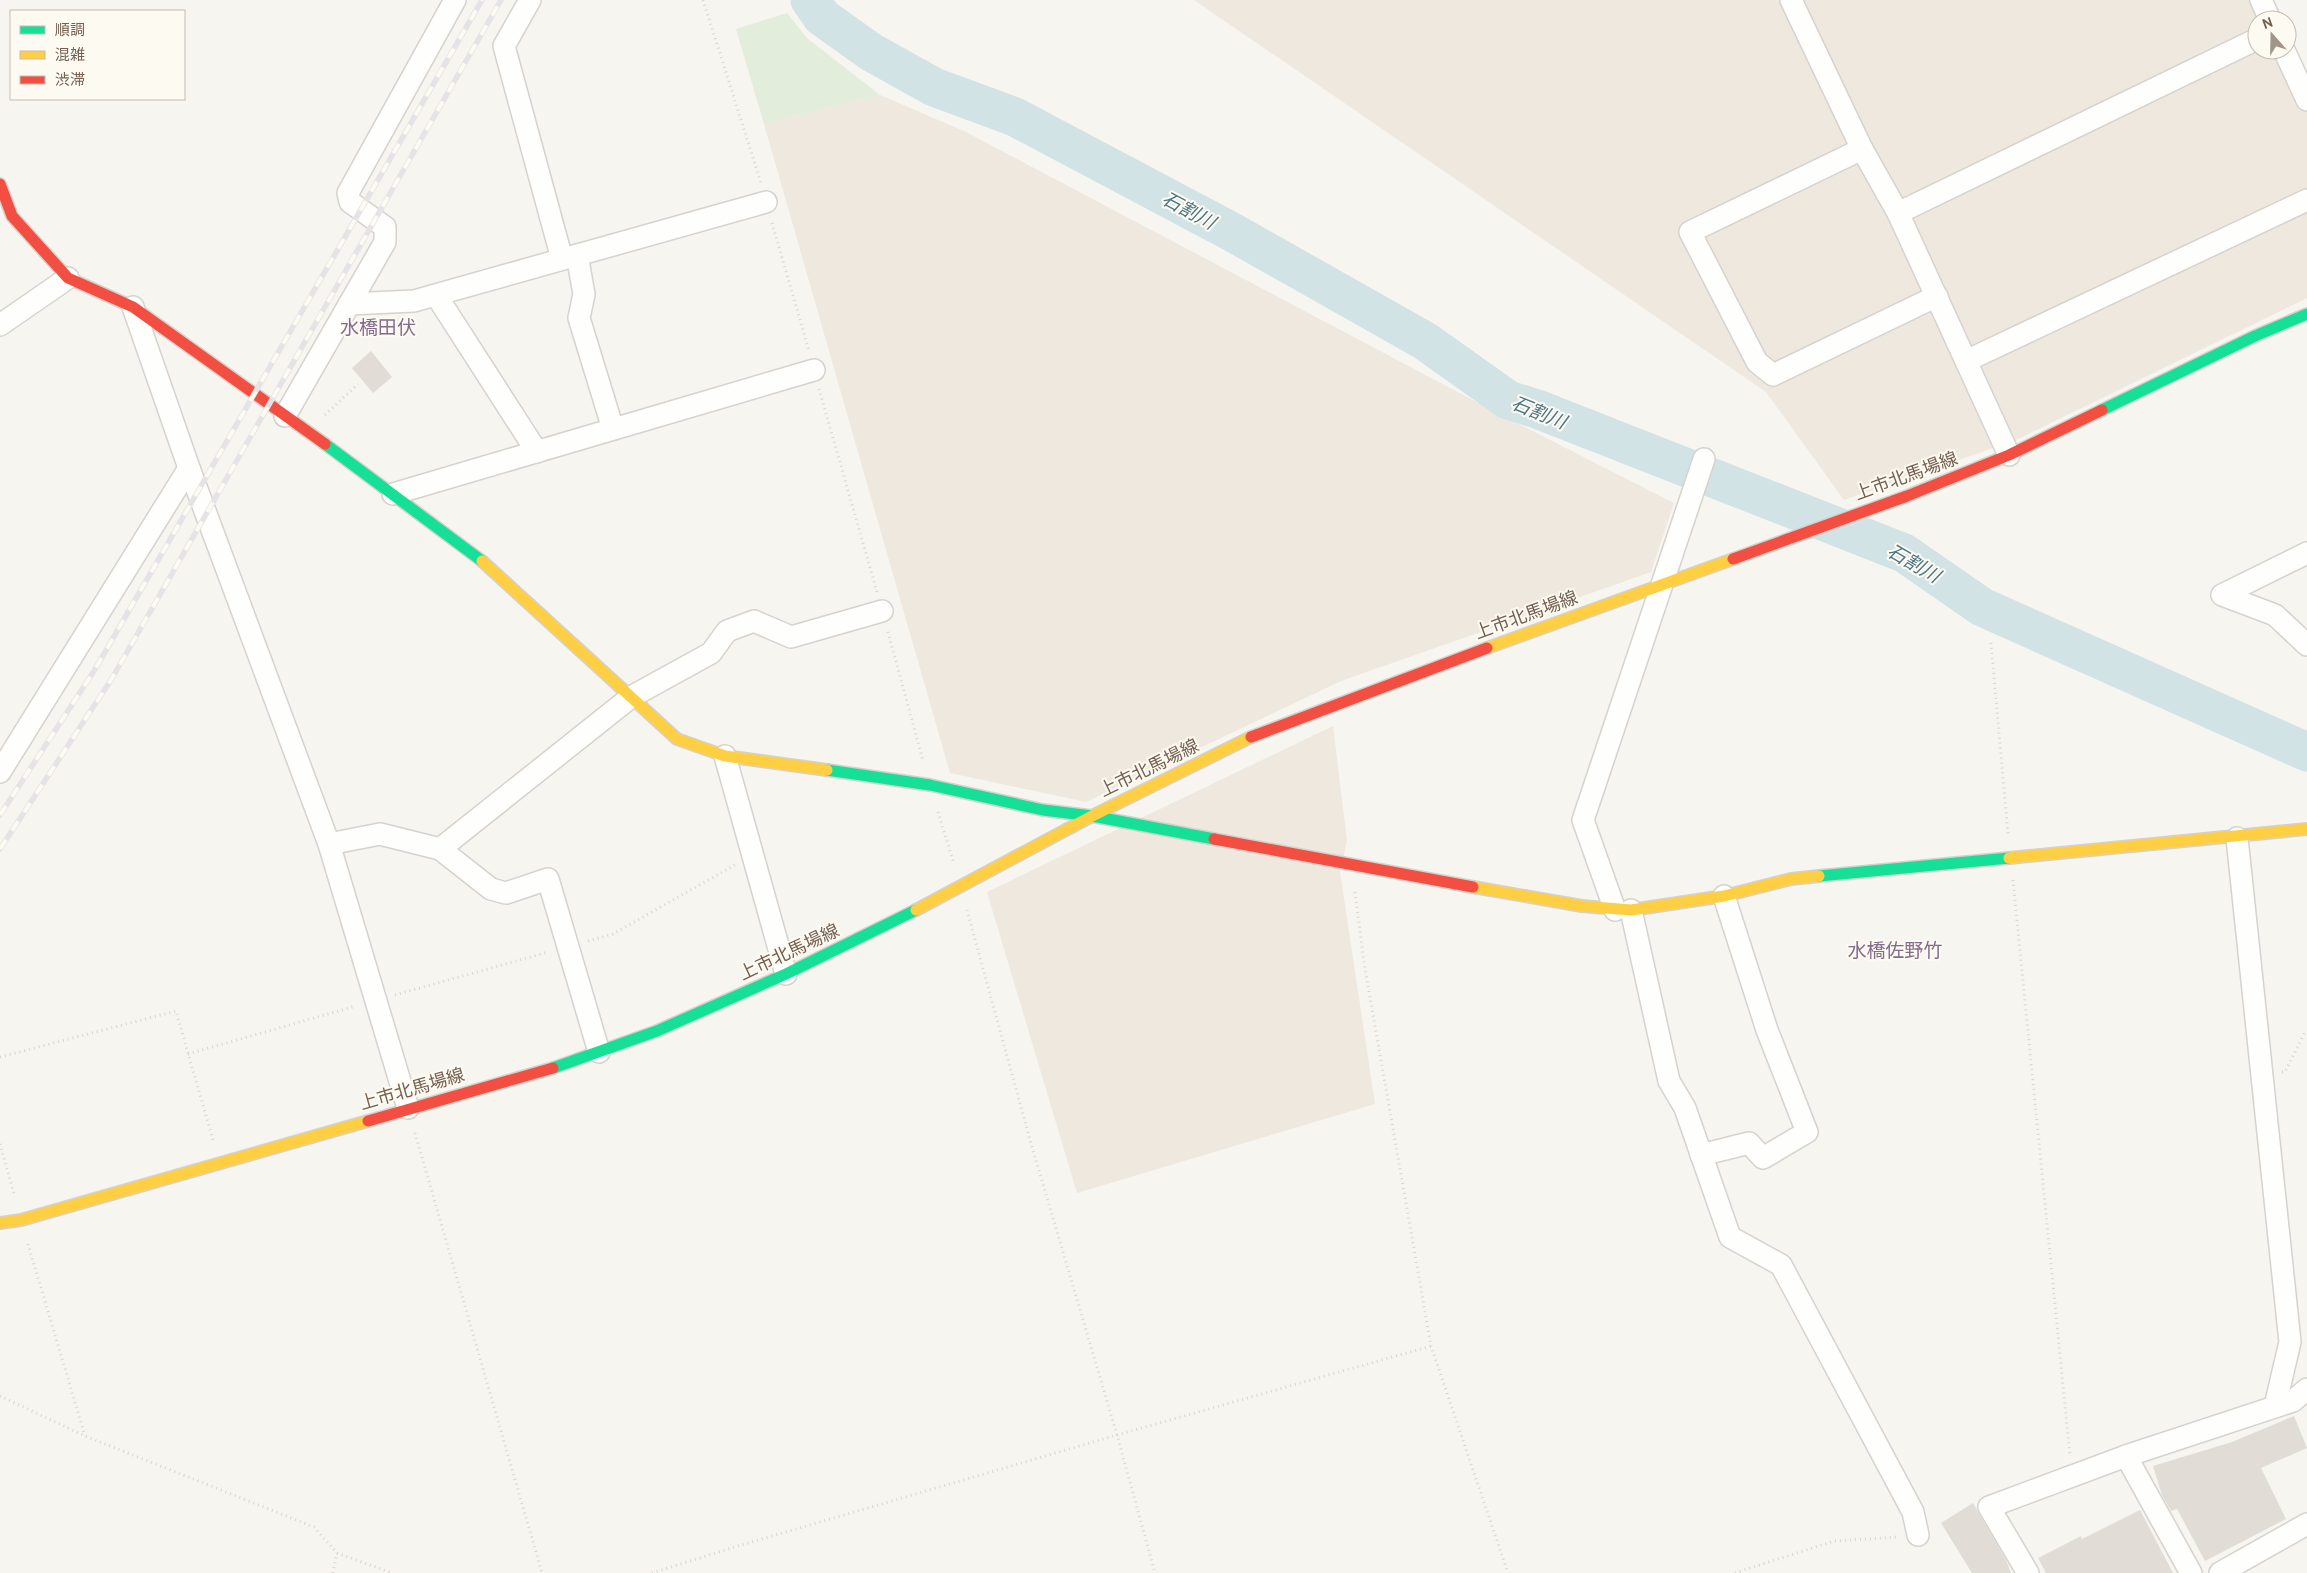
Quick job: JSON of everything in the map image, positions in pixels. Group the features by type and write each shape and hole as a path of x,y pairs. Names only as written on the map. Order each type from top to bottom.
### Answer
{"street":[{"path":"285,416 385,242 384,227 350,202 348,193 455,0"},
{"path":"530,0 504,46 569,257 584,294 579,318 613,429"},
{"path":"1791,0 1862,149 1898,213 2010,455"},
{"path":"1898,213 2247,44"},
{"path":"2289,60 2307,100"},
{"path":"1862,149 1690,232 1756,362 1773,375 1936,296"},
{"path":"0,184 12,216 68,278 133,307 393,494 485,563 677,740 725,756 930,785 1043,810 1092,816 1352,866 1582,906 1623,910 1724,896 1791,879 2010,857 2237,838 2307,829"},
{"path":"1966,360 2307,200"},
{"path":"350,304 414,301 766,202"},
{"path":"0,325 68,278"},
{"path":"436,294 537,452"},
{"path":"133,307 189,468 329,844 408,1108"},
{"name":"上市北馬場線","path":"0,1223 21,1220 556,1067 657,1031 786,974 878,930 1092,816 1245,740 1384,685 1762,547 1908,496 2010,455 2255,336 2307,314"},
{"path":"393,494 814,370"},
{"path":"1704,459 1583,820 1623,910 1669,1081 1685,1108 1730,1237 1781,1265 1913,1512 1918,1535"},
{"path":"0,772 189,468"},
{"path":"2307,553 2222,595 2274,615 2307,645"},
{"path":"440,849 631,697 711,652 727,631 754,621 791,637 882,611"},
{"path":"725,756 786,974"},
{"path":"329,844 380,834 440,849 490,889 506,893 548,879 599,1052"},
{"path":"2237,838 2290,1342 2275,1406"},
{"path":"1701,1156 1750,1143 1762,1158 1807,1132 1767,1030 1724,896"},
{"path":"2028,1573 1989,1507 2126,1456 2293,1401 2307,1389"},
{"path":"2126,1456 2191,1573"},
{"path":"2220,1573 2307,1524"}],"path":[{"path":"306,432 358,384"},
{"path":"1991,643 2010,857 2072,1476"},
{"path":"930,785 961,886 1030,1140 1117,1435 1155,1573"},
{"path":"188,1054 614,934 753,855"},
{"path":"1352,866 1364,963 1431,1346 1508,1573"},
{"path":"0,1057 176,1011 219,1163"},
{"path":"2262,1076 2285,1072 2305,1032"},
{"path":"408,1108 542,1573"},
{"path":"0,1144 85,1436"},
{"path":"652,1573 1117,1435 1431,1346"},
{"path":"0,1396 85,1436 314,1527 337,1553 392,1573"},
{"path":"1735,1573 1834,1542 1918,1535"},
{"path":"333,1573 337,1553"}],"shaded area":[{"path":"1194,0 2255,0 2260,10 2247,10 2247,60 2284,60 2307,110 2307,298 2016,440 1844,500 1766,392"},
{"path":"880,95 966,132 1503,416 1674,503 1651,572 1341,681 1086,802 950,773 764,124"},
{"path":"1333,726 1347,841 1340,872 1375,1104 1077,1193 987,892"}],"green space":[{"path":"787,13 807,38 880,95 764,124 736,29"}],"building":[{"path":"371,351 392,377 373,393 352,368"},
{"path":"2294,1416 2307,1448 2261,1468 2286,1519 2205,1561 2177,1509 2171,1511 2162,1495 2153,1466 2232,1442"},
{"path":"1973,1503 2006,1560 2011,1573 1972,1573 1941,1523"},
{"path":"2140,1510 2173,1573 2046,1573 2038,1558 2081,1536 2082,1539"}],"waterway":[{"name":"石割川","path":"810,0 822,17 871,52 934,87 1015,117 1232,232 1425,341 1508,400 1537,409 1904,553 1982,607 2307,752"}],"railway":[{"path":"0,815 94,671 482,0"},
{"path":"0,849 111,680 501,0"}],"traffic: fast":[{"path":"2102,410 2255,336 2307,314"},
{"path":"325,444 482,561"},
{"path":"827,770 930,785 1043,810 1092,816 1214,839"},
{"path":"1819,876 2009,858"},
{"path":"553,1068 657,1031 786,974 916,910"}],"traffic: slow":[{"path":"1487,648 1733,559"},
{"path":"482,561 677,739 725,756 827,770"},
{"path":"916,910 1092,816 1251,737"},
{"path":"2009,858 2307,829"},
{"path":"1473,887 1582,906 1631,910 1724,896 1791,879 1819,876"},
{"path":"0,1223 21,1220 368,1121"}],"traffic: jam":[{"path":"0,184 12,216 68,278 133,307 325,444"},
{"path":"1733,559 1907,496 2009,455 2102,410"},
{"path":"1251,737 1487,648"},
{"path":"1214,839 1473,887"},
{"path":"368,1121 553,1068"}],"district":[{"name":"水橋田伏","path":"378,327"},
{"name":"水橋佐野竹","path":"1895,950"}]}
